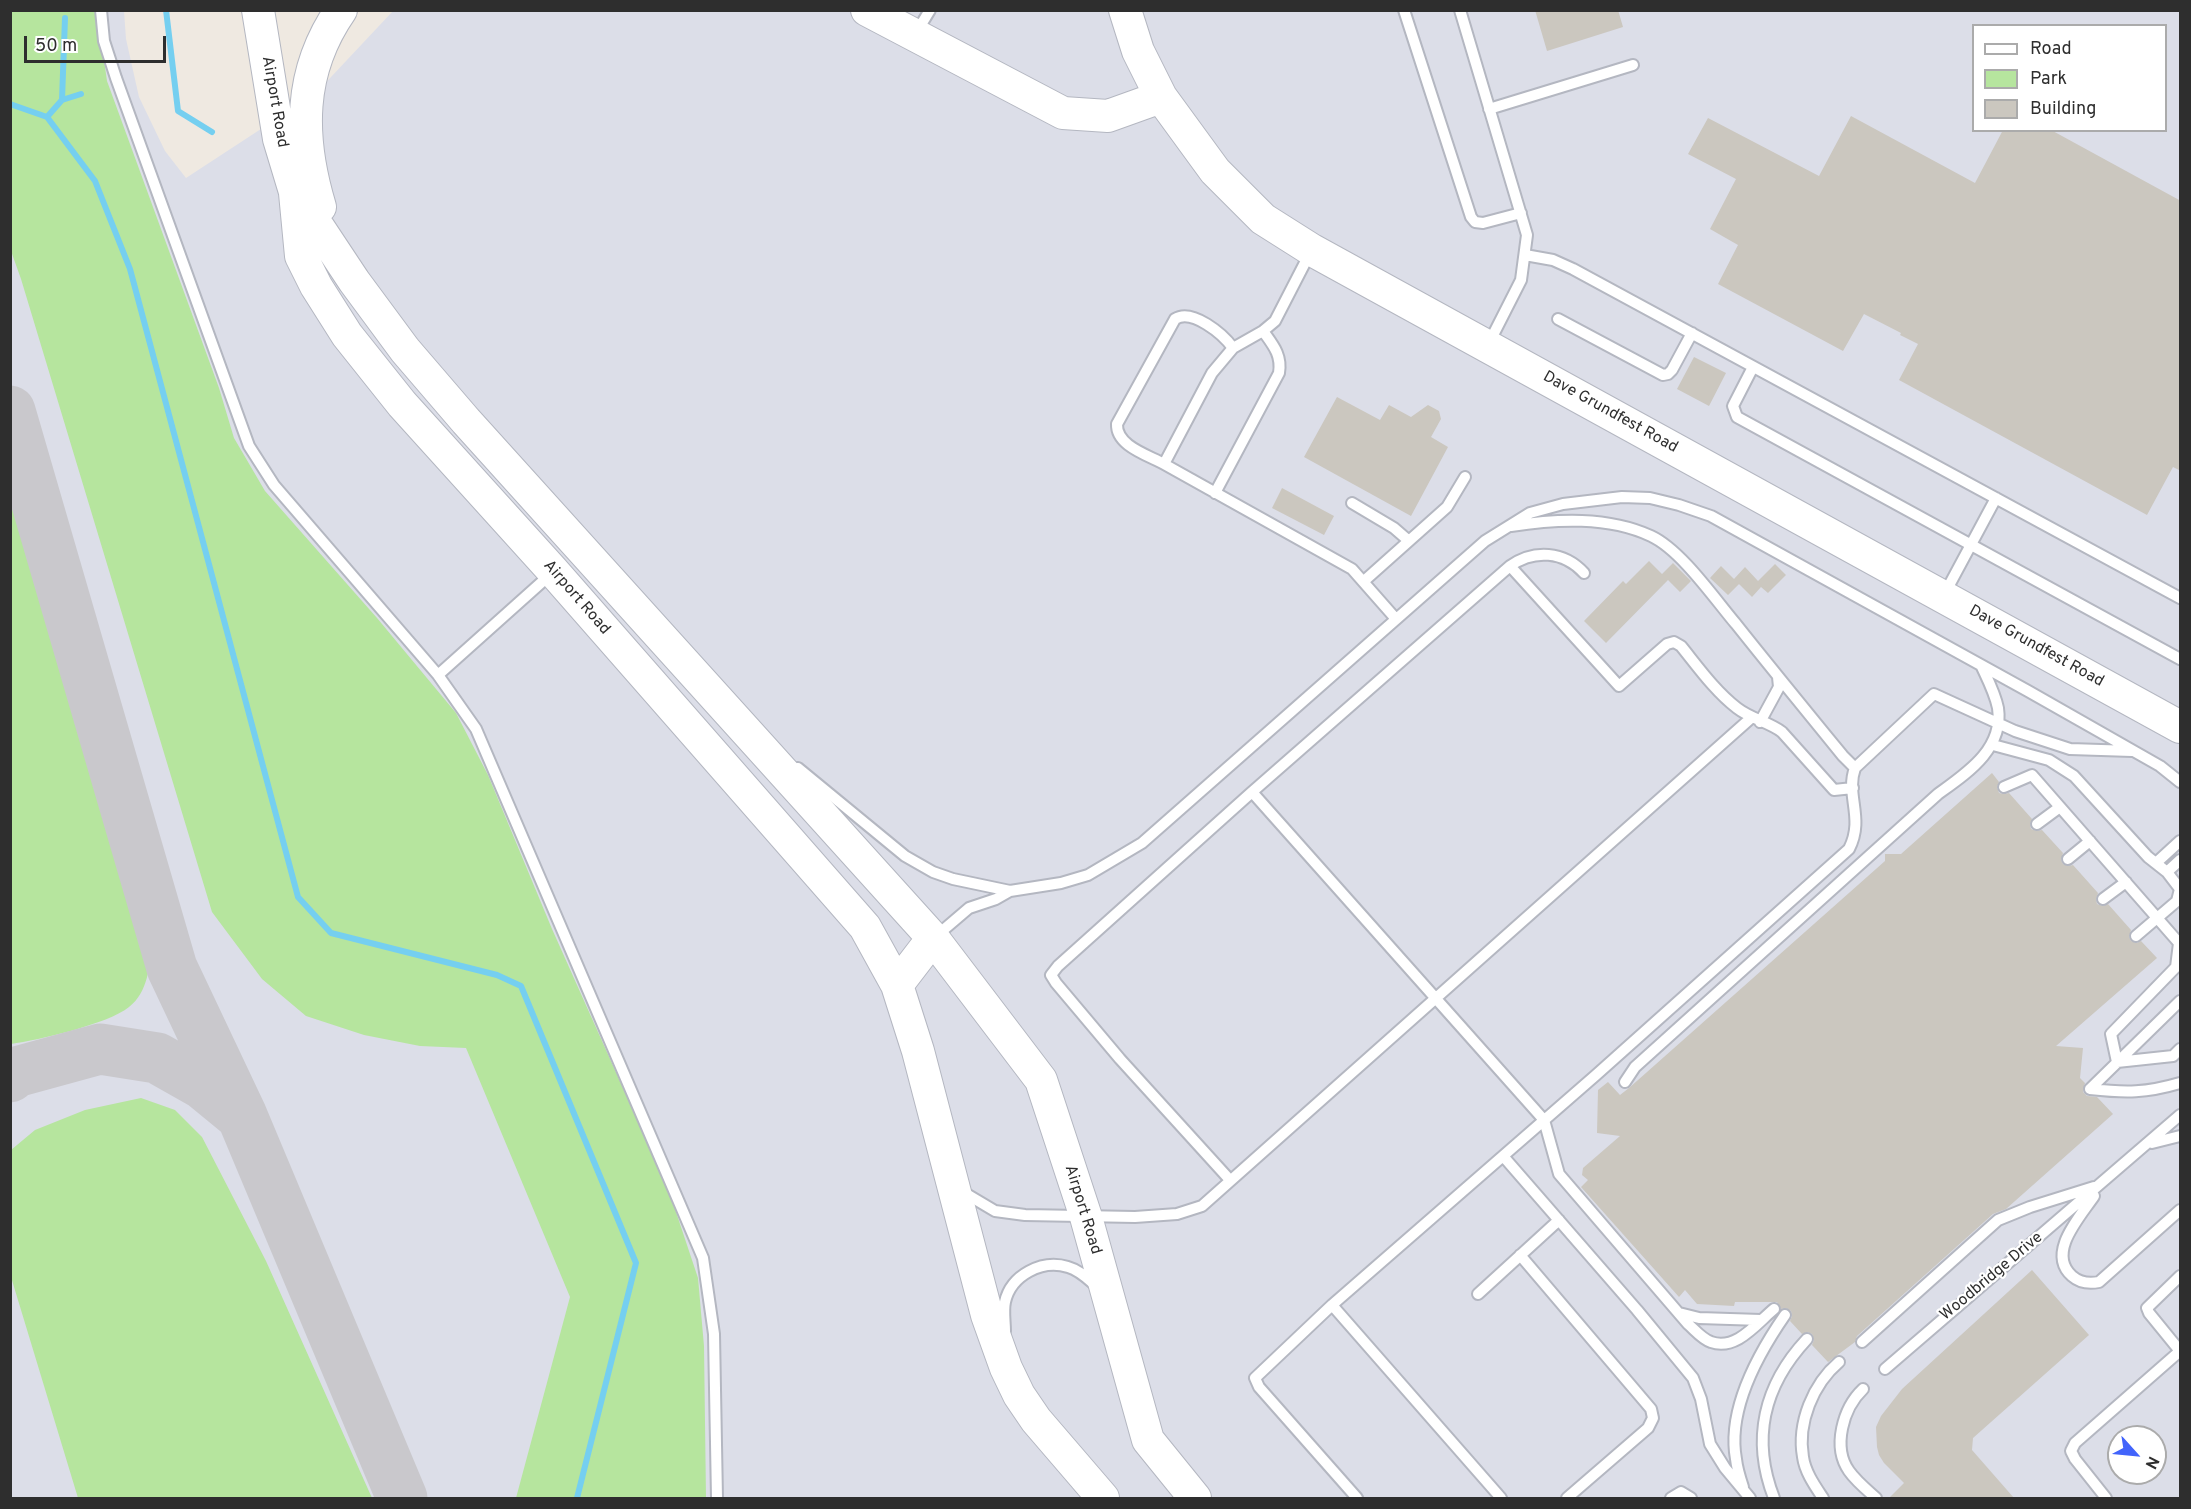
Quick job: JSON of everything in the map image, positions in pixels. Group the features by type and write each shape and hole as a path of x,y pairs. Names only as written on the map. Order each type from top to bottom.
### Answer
{"main road":[{"name":"Airport Road","path":"258,10 279,139 295,192 301,256 316,286 347,334 402,404 553,571 866,927 897,985 918,1051 987,1315 1006,1368 1019,1395 1036,1420 1102,1498"},
{"path":"332,245 310,167 305,126 306,99 311,73 320,48 341,10"},
{"path":"867,10 922,23 1063,113 1108,116 1161,97"},
{"name":"Dave Grundfest Road","path":"1125,10 1138,51 1161,97 1215,171 1263,219 1312,250 2181,727"},
{"name":"Airport Road","path":"295,192 354,281 405,350 466,421 933,939 1041,1080 1086,1217 1148,1440 1194,1498"},
{"path":"897,985 933,939"}],"lane":[{"path":"101,10 104,41 116,78 249,446 274,485 438,675 476,729 703,1258 714,1334 717,1498"},
{"path":"1404,10 1471,217 1475,222 1483,223 1521,213"},
{"path":"1460,10 1527,235 1521,280 1487,346"},
{"path":"1489,110 1634,65"},
{"path":"1164,464 1212,373 1233,348 1263,331 1275,321 1312,250"},
{"path":"1525,255 1565,265 2181,598"},
{"path":"1233,348 1220,334 1187,315 1181,315 1175,319 1118,424 1117,430 1125,443 1353,569 1396,619"},
{"path":"1558,319 1663,375 1672,370 1692,333"},
{"path":"1215,493 1279,373 1281,363 1279,355 1263,331"},
{"path":"1753,367 1733,406 1737,417 2181,659"},
{"path":"1364,581 1447,507 1465,477"},
{"path":"706,687 905,856 933,872 953,879 1010,891 1061,883 1088,875 1142,843 1485,540 1504,527 1530,513 1563,504 1622,497 1650,498 1711,516 2160,766 2181,782"},
{"path":"1943,596 1996,498"},
{"path":"1352,502 1395,528 1409,541"},
{"path":"1504,527 1543,521 1598,522 1628,528 1663,543 1691,570 1855,768"},
{"path":"1230,1180 1120,1059 1051,975 1058,966 1252,792 1510,566 1520,559 1545,554 1571,561 1584,573"},
{"path":"1510,566 1619,686 1667,644 1674,642 1681,646 1731,703 1755,720 1782,732 1834,790 1853,788"},
{"path":"438,675 553,571"},
{"path":"1625,1082 1635,1067 1938,794 1969,771 1993,745 1998,710 1981,665"},
{"path":"951,1182 971,1198 995,1211 1025,1215 1135,1217 1178,1214 1202,1206 1755,720 1779,687 1778,677"},
{"path":"1357,1498 1258,1387 1255,1378 1332,1305 1849,849 1854,840 1857,825 1853,788 1855,768 1934,694 1997,723 2070,749 2135,752"},
{"path":"1993,745 2049,760 2074,776 2148,857 2167,872 2180,889 2177,902 2136,936"},
{"path":"2004,787 2032,775 2179,944 2175,967 2111,1034 2117,1062"},
{"path":"1252,792 1544,1120 1558,1174 1679,1314 1709,1341 1723,1344 1736,1341 1774,1309"},
{"path":"2037,824 2060,807"},
{"path":"2068,859 2090,841"},
{"path":"2156,863 2181,841"},
{"path":"2167,872 2181,860"},
{"path":"2103,899 2126,882"},
{"path":"933,939 969,908 996,899 1010,891"},
{"path":"2181,1001 2090,1089 2125,1093 2154,1090 2181,1083"},
{"path":"2117,1062 2173,1056 2181,1049"},
{"name":"Woodbridge Drive","path":"1885,1369 2181,1115"},
{"name":"Woodbridge Drive","path":"2149,1144 2181,1136"},
{"path":"1503,1156 1693,1378 1701,1399 1710,1444 1747,1496"},
{"path":"1862,1342 1998,1220 2030,1207 2100,1185"},
{"name":"Woodbridge Drive","path":"2100,1185 2063,1247 2066,1269 2080,1281 2090,1284 2099,1282 2181,1210"},
{"path":"1478,1294 1559,1220"},
{"path":"1520,1255 1651,1410 1653,1418 1648,1428 1567,1498"},
{"path":"1006,1368 1004,1304 1010,1290 1023,1274 1040,1266 1070,1267 1085,1276 1108,1298"},
{"path":"2106,1498 2075,1459 2072,1451 2075,1443 2180,1351 2147,1308 2181,1276"},
{"path":"1332,1305 1501,1498"},
{"path":"1679,1314 1699,1318 1761,1320"},
{"path":"1747,1496 1735,1458 1735,1432 1743,1394 1765,1343 1785,1315"},
{"path":"1774,1498 1764,1452 1763,1426 1768,1401 1789,1358 1807,1339"},
{"path":"1823,1498 1811,1479 1803,1459 1801,1437 1814,1392 1826,1372 1839,1362"},
{"path":"1863,1389 1850,1405 1843,1422 1841,1439 1843,1455 1849,1471 1876,1498"},
{"path":"1671,1498 1681,1492 1691,1498"}],"shaded area":[{"path":"10,11 124,11 126,39 139,97 165,151 186,178 316,93 393,11 2180,11 2180,1498 11,1498"}],"green space":[{"path":"11,11 97,11 107,81 219,388 234,438 265,491 377,618 456,713 488,775 552,929 669,1191 698,1278 704,1346 706,1498 516,1498 570,1297 466,1048 420,1046 364,1035 306,1016 262,979 212,912 11,251"},
{"path":"11,478 151,944 147,978 140,994 129,1007 90,1025 11,1044"},
{"path":"141,1098 175,1110 202,1137 266,1261 372,1498 78,1498 11,1277 11,1150 35,1130 85,1110"}],"building":[{"path":"1535,10 1618,10 1623,27 1547,51"},
{"path":"1851,116 1975,183 2002,132 2055,132 2181,201 2181,471 2173,467 2147,515 1899,380 1918,344 1900,335 1901,333 1864,314 1843,351 1718,284 1738,245 1710,229 1736,179 1688,154 1708,118 1819,176"},
{"path":"1694,357 1726,373 1709,406 1677,389"},
{"path":"1337,397 1380,420 1389,405 1411,417 1428,405 1439,411 1441,419 1431,437 1448,447 1411,516 1304,457"},
{"path":"1282,488 1334,516 1324,535 1272,508"},
{"path":"1649,561 1662,574 1673,563 1691,581 1680,592 1668,580 1606,643 1584,621 1623,581 1626,584"},
{"path":"1775,564 1786,575 1768,593 1761,587 1752,597 1734,579 1745,567 1758,581"},
{"path":"1721,566 1739,584 1728,595 1710,578"},
{"path":"1992,773 1999,782 1997,787 1999,793 2009,793 2032,819 2031,829 2042,830 2063,853 2061,860 2063,864 2073,865 2098,893 2097,904 2103,906 2108,904 2131,930 2129,937 2131,941 2137,943 2141,941 2157,958 2056,1046 2083,1048 2080,1078 2085,1083 2083,1092 2087,1096 2097,1097 2113,1114 2006,1209 1993,1214 1857,1336 1855,1342 1828,1362 1812,1345 1814,1340 1812,1334 1808,1332 1802,1334 1790,1321 1791,1311 1786,1308 1781,1309 1777,1302 1735,1302 1734,1306 1697,1304 1685,1290 1679,1297 1581,1187 1588,1180 1582,1175 1583,1168 1620,1136 1597,1133 1598,1090 1608,1082 1620,1095 1629,1088 1885,861 1885,854 1901,854"},
{"path":"2032,1270 2089,1335 1973,1438 1972,1450 2014,1498 1889,1498 1904,1483 1879,1455 1876,1427 1881,1416 1902,1389"}],"waterway":[{"path":"166,10 178,111 212,132"},
{"path":"62,100 65,18"},
{"path":"81,94 62,100 47,117 95,181 130,269 298,897 331,933 497,975 521,986 636,1263 577,1498"},
{"path":"10,104 47,117"}],"taxiway":[{"path":"10,411 172,968 242,1116"},
{"path":"10,1077 16,1072 100,1049 157,1058 203,1084 242,1116 402,1498"}]}
